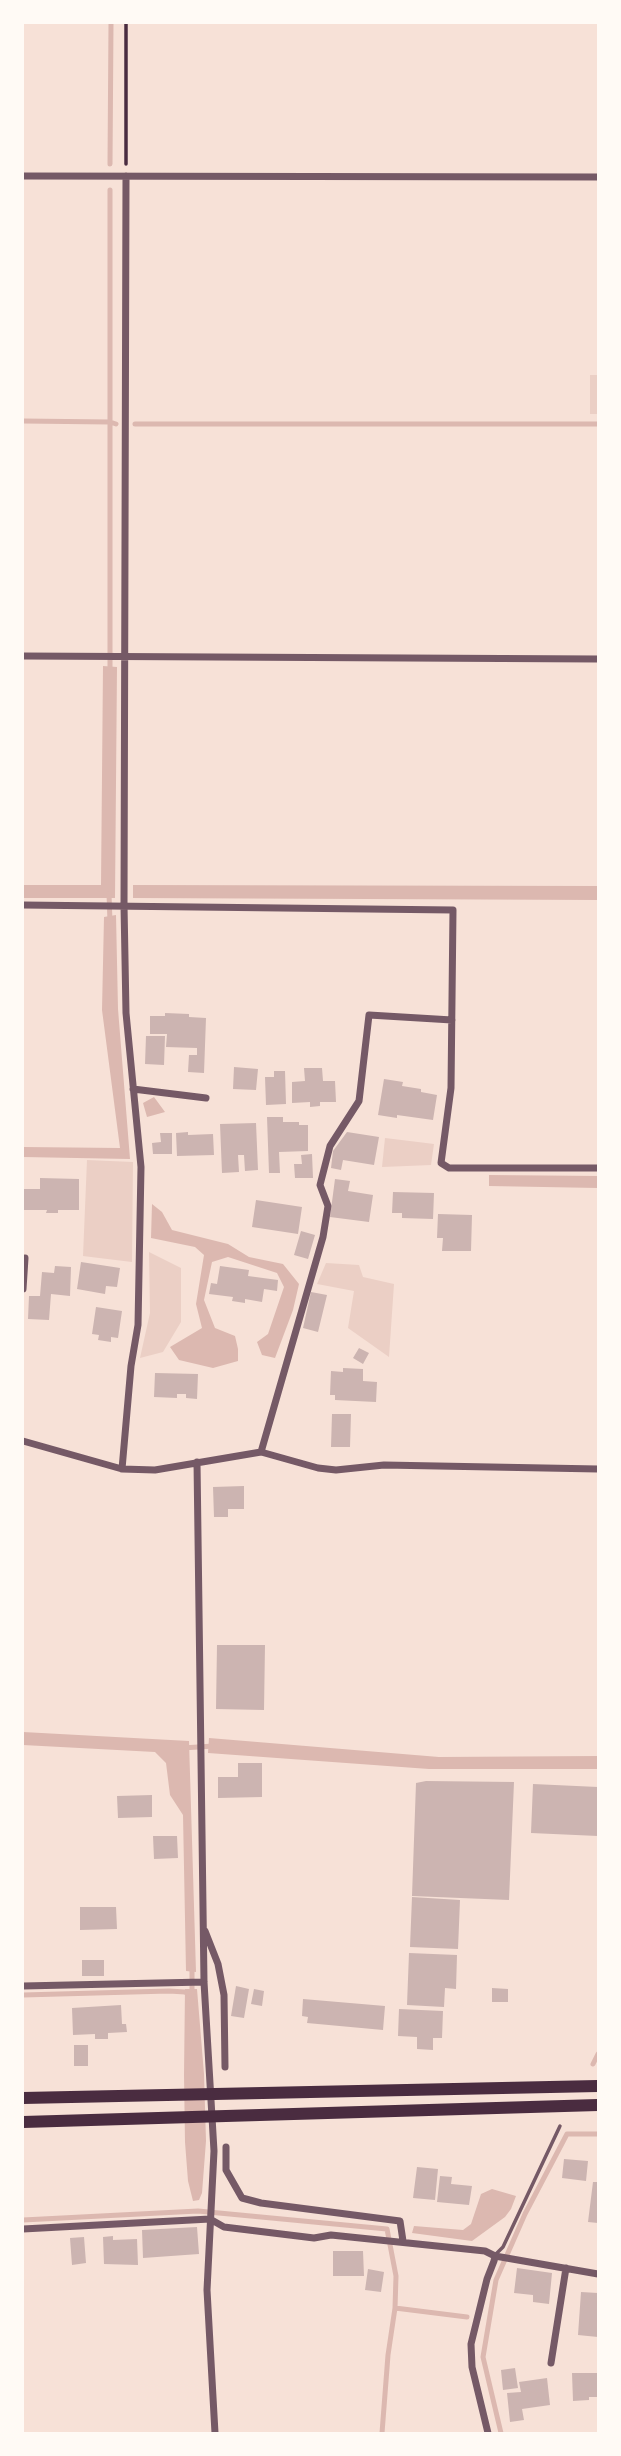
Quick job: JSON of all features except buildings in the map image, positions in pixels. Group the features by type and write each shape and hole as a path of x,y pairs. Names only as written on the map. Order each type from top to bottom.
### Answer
{"highway":[{"path":"23,2098 598,2086"},
{"path":"23,2122 598,2105"}],"street":[{"path":"23,176 598,177"},
{"path":"122,1469 131,1366 138,1325 142,1167 126,1013 120,905 126,176"},
{"path":"23,656 598,659"},
{"path":"23,905 453,910 451,1088 441,1163 449,1168 598,1168"},
{"path":"261,1452 323,1237 328,1206 320,1185 330,1146 359,1101 369,1015 452,1020"},
{"path":"133,1089 206,1098"},
{"path":"23,1289 25,1258"},
{"path":"23,1441 122,1469 155,1470 261,1452 335,1470 384,1465 598,1469"},
{"path":"197,1462 204,1982 214,2151 207,2290 215,2433"},
{"path":"204,1927 218,1964 224,1995 225,2067"},
{"path":"23,1986 204,1982"},
{"path":"226,2147 226,2170 242,2198 261,2203 400,2221 400,2241"},
{"path":"23,2229 210,2219 224,2227 314,2238 331,2235 485,2251 499,2256 598,2274"},
{"path":"488,2433 472,2367 471,2343 499,2256"},
{"path":"551,2362 566,2269"}],"lane":[{"path":"499,2256 560,2126"}],"path":[{"path":"126,23 126,176"}],"shaded area":[{"path":"590,375 598,375 598,414 590,414"},
{"path":"103,666 117,667 115,898 23,898 23,885 101,885"},
{"path":"133,885 598,886 598,900 133,898"},
{"path":"116,915 118,1009 130,1159 23,1157 23,1147 120,1148 102,1010 104,917"},
{"path":"154,1097 165,1112 147,1117 143,1103"},
{"path":"385,1138 434,1144 431,1165 382,1167"},
{"path":"87,1160 133,1162 132,1262 83,1256"},
{"path":"489,1175 598,1176 598,1188 489,1186"},
{"path":"152,1204 162,1212 172,1230 228,1244 249,1257 283,1264 299,1284 293,1310 275,1358 262,1355 257,1342 268,1334 284,1287 277,1273 228,1257 212,1262 204,1300 215,1328 235,1336 238,1361 213,1368 179,1360 170,1347 202,1328 196,1304 204,1255 195,1247 151,1238"},
{"path":"149,1252 181,1268 181,1322 163,1352 140,1358 150,1313"},
{"path":"326,1263 359,1265 363,1277 394,1284 389,1357 348,1328 354,1291 317,1284"},
{"path":"23,1732 189,1741 196,1972 186,1971 183,1815 170,1795 166,1763 155,1752 23,1745"},
{"path":"209,1738 439,1757 598,1756 598,1769 429,1769 208,1753"},
{"path":"185,1989 197,1989 204,2074 206,2141 202,2193 199,2200 193,2201 188,2181 185,2142"},
{"path":"492,2189 516,2196 505,2217 472,2241 412,2233 414,2226 463,2230 471,2224 481,2194"}],"waterway":[{"path":"110,164 111,23"},
{"path":"110,190 110,670"},
{"path":"23,421 116,424"},
{"path":"135,424 598,424"},
{"path":"109,894 110,922"},
{"path":"182,1748 214,1746"},
{"path":"192,1966 192,1994"},
{"path":"23,1995 169,1991 190,1995"},
{"path":"593,2064 598,2054"},
{"path":"501,2433 483,2357 496,2280 525,2214 567,2134 598,2134"},
{"path":"23,2220 198,2211 387,2229 396,2276 382,2433"},
{"path":"395,2308 467,2317"}]}
